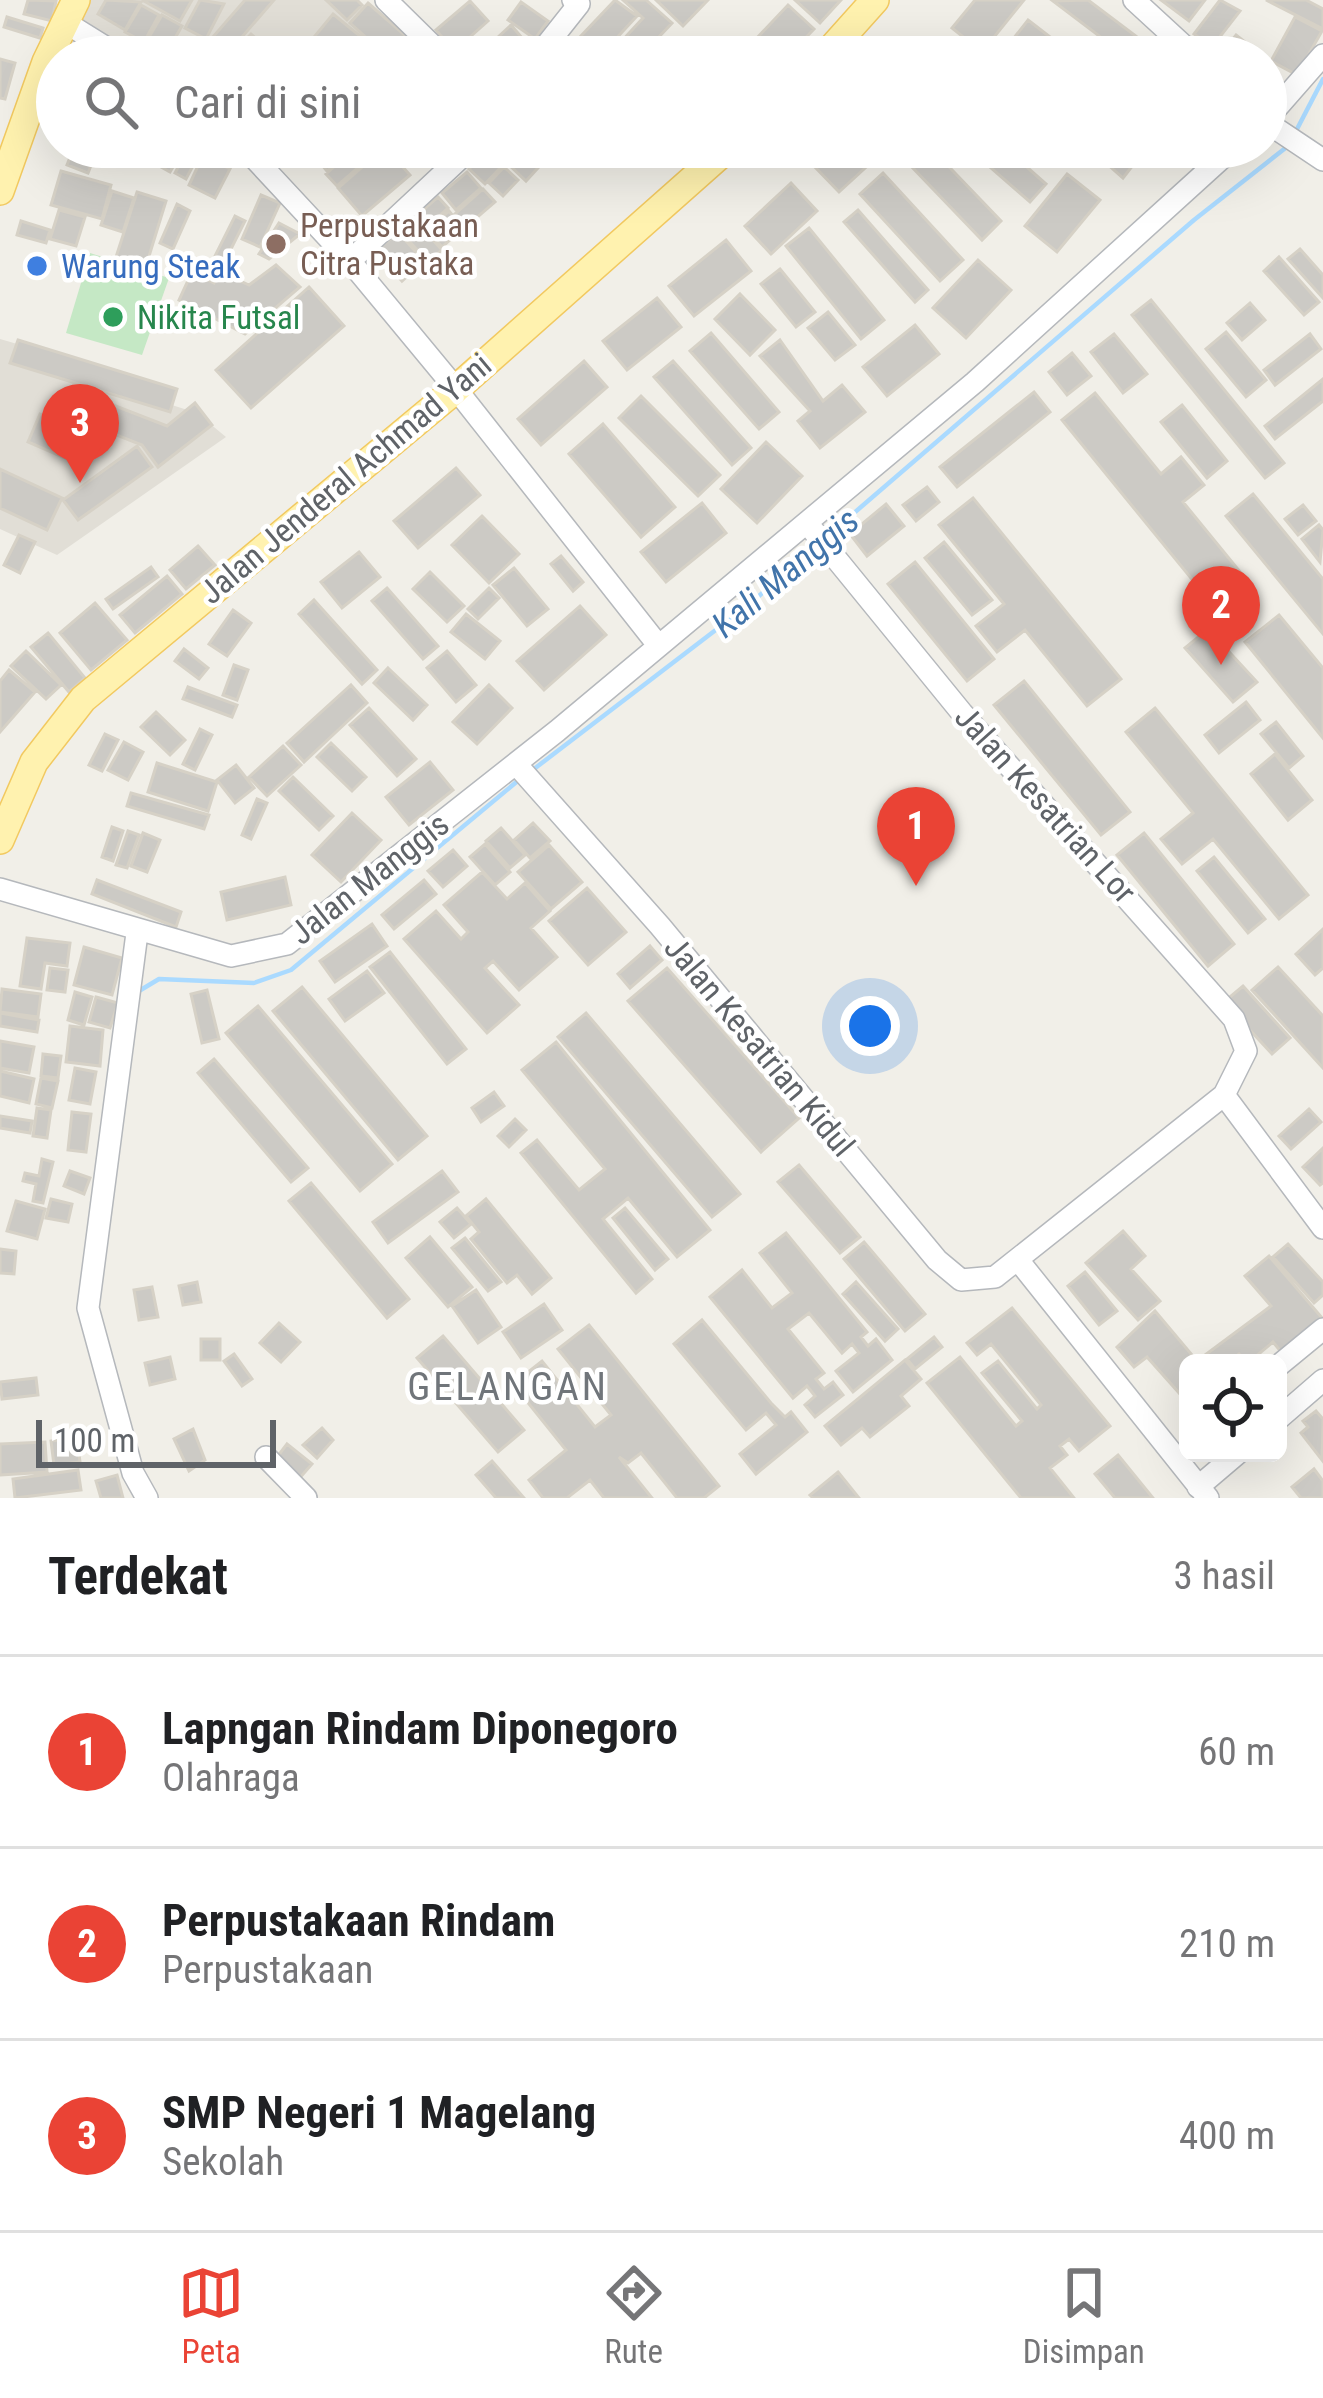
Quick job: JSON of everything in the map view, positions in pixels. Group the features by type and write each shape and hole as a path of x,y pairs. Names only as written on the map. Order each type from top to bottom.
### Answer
{"main road":[{"path":"843,36 875,0"},
{"path":"0,191 36,98"},
{"name":"Jalan Jenderal Achmad Yani","path":"0,840 34,762 83,699 456,389 705,168"}],"street":[{"path":"386,0 423,36"},
{"path":"1134,0 1173,36"},
{"path":"553,36 579,2"},
{"path":"70,11 98,36"},
{"path":"1287,104 1323,55"},
{"path":"1287,136 1313,154"},
{"path":"264,168 350,261 456,389 658,645"},
{"path":"350,261 450,168"},
{"name":"Jalan Manggis","path":"0,889 231,956 287,944 516,764 975,382 1211,168"},
{"name":"Jalan Kesatrian Lor","path":"807,523 962,712 1234,1018 1246,1051 1224,1096"},
{"name":"Jalan Kesatrian Kidul","path":"516,764 660,926 947,1271 961,1280 982,1282 1018,1260 1224,1096"},
{"path":"136,932 88,1308 133,1473 147,1498"},
{"path":"1224,1096 1323,1228"},
{"path":"1018,1260 1179,1445"},
{"path":"1287,1359 1323,1329"},
{"path":"1287,1411 1323,1380"},
{"path":"266,1457 306,1498"},
{"path":"1188,1462 1203,1492 1230,1462"}],"shaded area":[{"path":"85,0 353,0 396,36 101,36 75,20"},
{"path":"0,339 117,373 115,387 197,413 226,437 57,555 0,529"}],"green space":[{"name":"Nikita Futsal","path":"90,253 169,278 142,355 66,333"}],"building":[{"path":"28,0 56,1 52,21 24,14"},
{"path":"106,0 141,2 125,30 98,14"},
{"path":"142,0 192,0 180,21"},
{"path":"200,0 224,4 208,36 185,28"},
{"path":"245,0 274,0 243,36 214,36"},
{"path":"326,0 357,0 362,5 347,20"},
{"path":"615,0 637,16 618,36 581,36"},
{"path":"623,0 646,0 672,23 660,36 626,36 643,18"},
{"path":"656,0 708,0 683,26"},
{"path":"795,0 841,0 820,23"},
{"path":"975,0 1024,0 995,36 962,36 952,28"},
{"path":"1088,0 1136,36 1099,36 1053,1"},
{"path":"1161,0 1205,0 1189,21"},
{"path":"1220,0 1240,11 1221,36 1194,34"},
{"path":"1266,0 1306,0 1323,9 1323,29"},
{"path":"470,1 488,21 471,36 441,36 436,30"},
{"path":"521,2 548,21 537,36 531,36 508,20"},
{"path":"368,3 406,36 365,36 350,23"},
{"path":"141,5 159,15 147,36 125,32"},
{"path":"788,5 814,29 807,36 759,36"},
{"path":"333,14 360,36 315,36"},
{"path":"162,15 182,26 176,36 150,36"},
{"path":"7,17 43,28 36,37 4,27"},
{"path":"1295,17 1322,31 1297,75 1287,70 1285,36"},
{"path":"1028,20 1049,36 1016,36"},
{"path":"511,25 520,36 499,36"},
{"path":"0,59 15,63 5,99 0,98"},
{"path":"178,168 192,168 186,179 175,173"},
{"path":"197,168 230,169 215,198 189,185"},
{"path":"333,168 358,168 337,186 326,174"},
{"path":"361,168 404,168 410,175 362,216 338,188"},
{"path":"470,168 500,168 485,184"},
{"path":"503,168 518,180 503,196 489,183"},
{"path":"512,168 538,168 526,181"},
{"path":"816,168 865,168 839,192"},
{"path":"913,168 950,168 1001,221 982,240"},
{"path":"991,168 1028,168 1046,184 1030,202"},
{"path":"1112,168 1131,168 1123,178"},
{"path":"61,171 111,185 102,219 51,205"},
{"path":"467,172 481,188 456,210 442,193"},
{"path":"883,173 963,260 940,281 860,194"},
{"path":"1067,174 1100,200 1057,252 1025,226"},
{"path":"791,183 817,211 771,254 745,226"},
{"path":"483,189 495,202 466,227 455,214"},
{"path":"112,191 134,198 123,232 101,225"},
{"path":"137,192 166,201 146,266 116,257"},
{"path":"261,195 280,203 260,247 242,239"},
{"path":"438,197 448,208 427,227 417,215"},
{"path":"177,204 190,211 173,249 160,243"},
{"path":"59,210 85,217 76,246 50,239"},
{"path":"858,210 928,290 915,302 844,222"},
{"path":"449,211 463,228 442,247 427,230"},
{"path":"235,216 245,221 214,283 204,278"},
{"path":"415,220 442,250 428,262 401,232"},
{"path":"21,221 50,230 46,243 17,235"},
{"name":"Perpustakaan Citra Pustaka","path":"279,223 300,234 269,259 259,254"},
{"path":"809,228 884,320 861,339 786,246"},
{"path":"398,232 424,261 402,281 376,251"},
{"path":"726,240 751,271 694,316 669,286"},
{"path":"1300,249 1323,275 1323,298 1288,259"},
{"path":"1279,257 1319,302 1304,315 1264,271"},
{"path":"978,260 1011,290 966,338 933,308"},
{"path":"197,261 249,285 276,265 300,287 245,334 179,300"},
{"path":"780,269 815,312 796,327 761,284"},
{"path":"309,287 344,326 251,408 216,370"},
{"path":"740,294 775,330 750,355 715,319"},
{"path":"657,298 681,327 627,370 603,341"},
{"path":"1151,300 1284,463 1265,478 1132,315"},
{"path":"1250,303 1265,320 1242,340 1227,323"},
{"path":"828,312 855,345 835,360 808,328"},
{"path":"915,325 939,354 887,396 863,367"},
{"path":"1226,332 1266,380 1246,397 1206,349"},
{"path":"711,333 779,412 759,429 690,351"},
{"path":"1114,334 1147,374 1123,393 1091,352"},
{"path":"1310,334 1321,349 1275,385 1264,370"},
{"path":"18,340 177,389 170,412 10,363"},
{"path":"780,340 823,401 842,385 865,412 820,448 798,421 810,411 760,356"},
{"path":"1072,353 1091,376 1067,395 1049,372"},
{"path":"584,361 607,387 541,445 518,419"},
{"path":"673,361 751,448 732,465 654,377"},
{"path":"1323,379 1323,401 1275,439 1265,426"},
{"path":"1034,392 1050,412 957,487 940,467"},
{"path":"1095,393 1161,474 1181,457 1204,485 1183,502 1241,573 1208,599 1062,420"},
{"path":"641,396 720,475 698,496 619,418"},
{"path":"95,398 167,426 195,403 212,425 158,467 142,445 86,423"},
{"path":"1182,405 1227,461 1207,478 1161,422"},
{"path":"40,414 98,440 86,467 28,442"},
{"path":"603,424 675,507 641,537 569,454"},
{"path":"766,442 802,476 757,523 721,489"},
{"path":"137,446 152,467 78,520 63,500"},
{"path":"456,468 480,495 418,548 394,521"},
{"path":"0,469 62,498 47,530 0,508"},
{"path":"927,487 939,502 916,521 903,505"},
{"path":"1253,494 1323,579 1323,634 1226,516"},
{"path":"973,498 1121,679 1087,706 1025,630 997,652 976,626 1004,604 939,525"},
{"path":"702,503 726,533 666,582 641,552"},
{"path":"886,504 904,526 867,556 850,534"},
{"path":"1303,505 1316,521 1298,535 1285,519"},
{"path":"482,516 519,554 489,583 452,545"},
{"path":"1319,525 1323,530 1320,562 1302,539"},
{"path":"19,535 35,542 20,573 4,565"},
{"path":"944,542 992,600 972,615 925,558"},
{"path":"198,546 215,565 186,589 170,570"},
{"path":"359,552 380,577 342,608 321,582"},
{"path":"561,556 583,582 573,591 551,564"},
{"path":"915,562 994,659 967,681 888,584"},
{"path":"151,567 158,577 113,609 106,599"},
{"path":"514,568 548,609 527,626 493,585"},
{"path":"430,572 464,606 447,622 413,589"},
{"path":"167,576 182,594 135,633 120,615"},
{"path":"387,588 438,646 423,659 372,601"},
{"path":"489,588 499,598 478,619 468,609"},
{"path":"314,600 377,670 362,684 299,614"},
{"path":"95,603 127,640 91,670 60,633"},
{"path":"580,606 606,635 544,690 517,661"},
{"path":"233,610 251,623 227,656 209,644"},
{"path":"466,614 500,641 485,659 451,632"},
{"path":"1279,615 1323,668 1323,738 1245,642"},
{"path":"1208,629 1257,682 1233,702 1185,648"},
{"path":"48,633 85,678 69,692 31,647"},
{"path":"184,649 208,668 199,679 175,661"},
{"path":"26,651 61,685 46,699 11,666"},
{"path":"447,651 476,685 456,702 427,668"},
{"path":"234,665 248,670 237,700 223,695"},
{"path":"388,668 427,705 413,720 374,683"},
{"path":"9,670 35,692 0,732 0,681"},
{"path":"1024,681 1130,812 1101,835 994,705"},
{"path":"351,685 367,703 304,762 287,743"},
{"path":"489,685 512,708 477,744 453,722"},
{"path":"188,687 237,705 232,717 183,699"},
{"path":"1246,702 1260,720 1219,753 1205,735"},
{"path":"369,708 416,759 397,776 350,725"},
{"path":"1155,708 1308,895 1279,919 1213,839 1182,864 1161,839 1193,813 1126,732"},
{"path":"156,712 185,740 170,755 141,727"},
{"path":"1276,722 1303,756 1289,768 1261,734"},
{"path":"200,729 212,735 195,770 183,764"},
{"path":"105,734 118,740 102,771 89,765"},
{"path":"124,742 143,752 128,780 108,770"},
{"path":"331,743 366,777 352,791 317,757"},
{"path":"283,746 301,765 267,796 249,777"},
{"path":"1275,754 1312,800 1288,820 1251,774"},
{"path":"430,762 453,790 409,825 386,797"},
{"path":"157,763 217,782 208,811 148,792"},
{"path":"236,765 254,788 235,803 217,780"},
{"path":"293,777 333,816 319,830 279,791"},
{"path":"131,793 209,815 204,829 127,806"},
{"path":"257,799 267,803 251,839 242,835"},
{"path":"352,813 381,840 341,882 312,855"},
{"path":"533,823 550,841 530,858 514,840"},
{"path":"112,827 123,831 113,861 102,857"},
{"path":"501,828 525,855 510,868 486,841"},
{"path":"128,831 139,835 127,868 116,865"},
{"path":"143,833 160,840 147,872 131,866"},
{"path":"1144,833 1234,944 1208,966 1117,855"},
{"path":"485,844 510,872 495,885 470,857"},
{"path":"549,845 582,882 551,909 518,872"},
{"path":"453,850 467,866 443,887 428,871"},
{"path":"1214,857 1265,919 1248,933 1197,871"},
{"path":"482,872 507,899 525,883 550,911 531,928 557,957 519,990 493,961 485,968 519,1005 487,1033 404,939 436,911 461,939 468,932 444,905"},
{"path":"285,877 291,905 227,920 221,892"},
{"path":"97,880 181,912 176,927 92,894"},
{"path":"424,880 436,894 394,929 382,915"},
{"path":"587,888 626,932 588,965 549,921"},
{"path":"372,924 387,946 335,982 320,961"},
{"path":"1323,929 1323,968 1315,975 1296,954"},
{"path":"27,938 70,943 67,966 45,963 41,989 20,986"},
{"path":"650,946 662,960 630,988 618,974"},
{"path":"84,947 122,958 112,995 74,985"},
{"path":"390,952 466,1049 447,1064 370,967"},
{"path":"1278,967 1323,1016 1323,1068 1252,990"},
{"path":"50,968 68,970 65,992 47,990"},
{"path":"667,968 799,1118 761,1152 628,1001"},
{"path":"367,971 384,993 345,1021 329,999"},
{"path":"1243,986 1290,1038 1272,1054 1224,1002"},
{"path":"302,987 427,1136 398,1160 273,1011"},
{"path":"2,989 41,994 38,1017 0,1012"},
{"path":"207,990 219,1039 202,1043 191,994"},
{"path":"75,992 92,997 84,1025 68,1020"},
{"path":"96,997 118,1003 110,1028 89,1022"},
{"path":"258,1006 392,1164 360,1191 226,1033"},
{"path":"0,1013 39,1020 37,1032 0,1026"},
{"path":"586,1013 740,1194 712,1217 558,1037"},
{"path":"70,1026 103,1030 100,1066 66,1062"},
{"path":"0,1041 34,1047 29,1073 0,1068"},
{"path":"556,1042 710,1230 677,1257 628,1198 603,1219 652,1279 636,1293 521,1153 537,1140 579,1190 605,1169 522,1070"},
{"path":"43,1054 61,1056 58,1078 41,1076"},
{"path":"214,1059 308,1168 291,1182 198,1073"},
{"path":"75,1068 96,1072 90,1104 69,1100"},
{"path":"0,1071 34,1079 29,1103 0,1096"},
{"path":"41,1078 58,1081 52,1108 36,1104"},
{"path":"494,1092 504,1106 481,1122 472,1108"},
{"path":"37,1108 51,1110 47,1138 33,1136"},
{"path":"1309,1109 1321,1122 1291,1149 1279,1136"},
{"path":"72,1112 91,1114 86,1152 68,1150"},
{"path":"0,1116 32,1121 30,1133 0,1128"},
{"path":"515,1119 526,1130 509,1147 498,1136"},
{"path":"1323,1148 1323,1183 1320,1185 1303,1167"},
{"path":"42,1159 53,1162 43,1203 33,1201 36,1184 23,1181 25,1173 39,1176"},
{"path":"799,1165 860,1237 840,1253 778,1182"},
{"path":"70,1171 90,1178 84,1194 64,1186"},
{"path":"442,1171 458,1192 388,1243 373,1222"},
{"path":"311,1183 409,1299 387,1318 289,1201"},
{"path":"51,1199 72,1204 68,1222 46,1218"},
{"path":"486,1199 551,1278 532,1294 517,1275 507,1283 471,1239 479,1232 466,1216"},
{"path":"16,1201 45,1209 37,1239 7,1231"},
{"path":"457,1208 471,1224 454,1238 440,1222"},
{"path":"625,1208 668,1259 655,1270 613,1218"},
{"path":"1123,1231 1145,1256 1131,1269 1160,1301 1138,1320 1086,1263"},
{"path":"786,1233 867,1332 861,1337 868,1346 876,1339 892,1360 853,1392 836,1371 859,1353 852,1344 842,1353 809,1313 788,1329 824,1373 816,1379 824,1389 833,1382 843,1395 815,1417 805,1405 815,1396 807,1386 793,1398 710,1297 742,1270 772,1308 792,1293 760,1253"},
{"path":"430,1237 472,1287 448,1307 406,1258"},
{"path":"465,1238 501,1282 488,1291 452,1248"},
{"path":"864,1242 925,1314 905,1331 844,1259"},
{"path":"1288,1244 1323,1282 1323,1295 1314,1303 1273,1257"},
{"path":"0,1249 16,1251 14,1274 0,1273"},
{"path":"1269,1256 1323,1319 1282,1353 1273,1342 1259,1354 1206,1354 1271,1306 1245,1276"},
{"path":"1085,1272 1117,1311 1099,1325 1068,1286"},
{"path":"197,1282 201,1302 183,1305 179,1286"},
{"path":"856,1282 898,1329 885,1341 843,1294"},
{"path":"152,1287 158,1317 139,1320 134,1290"},
{"path":"476,1290 501,1327 478,1343 452,1306"},
{"path":"544,1304 562,1330 521,1358 503,1332"},
{"path":"1012,1308 1110,1426 1079,1451 1069,1439 1060,1446 1067,1455 1050,1468 1074,1498 1021,1498 927,1383 960,1357 1016,1426 1022,1421 982,1373 998,1361 1037,1409 1041,1405 991,1344 977,1355 967,1343"},
{"path":"1155,1311 1191,1354 1179,1354 1179,1393 1147,1357 1134,1367 1117,1347"},
{"path":"702,1320 771,1403 785,1417 791,1412 807,1432 756,1474 740,1454 776,1425 766,1413 746,1430 674,1344"},
{"path":"279,1323 300,1342 281,1362 260,1343"},
{"path":"589,1325 719,1486 704,1498 677,1498 641,1453 628,1463 619,1457 652,1498 604,1498 590,1480 567,1498 543,1498 529,1480 566,1450 513,1384 542,1361 595,1427 611,1415 558,1349"},
{"path":"443,1336 524,1430 498,1452 417,1358"},
{"path":"934,1337 942,1347 915,1369 907,1359"},
{"path":"201,1339 220,1339 220,1360 201,1360"},
{"path":"234,1354 252,1379 242,1386 224,1361"},
{"path":"170,1357 175,1379 150,1385 145,1363"},
{"path":"905,1360 921,1379 901,1396 909,1406 870,1437 862,1428 841,1445 825,1426"},
{"path":"36,1378 38,1395 2,1399 0,1382"},
{"path":"1316,1411 1323,1419 1322,1460 1301,1433 1308,1427 1303,1421"},
{"path":"322,1428 333,1440 317,1458 303,1445"},
{"path":"193,1429 205,1460 189,1471 174,1439"},
{"path":"77,1438 80,1462 54,1465 51,1441"},
{"path":"45,1442 47,1472 0,1475 0,1444"},
{"path":"287,1444 312,1464 298,1480 274,1461"},
{"path":"1118,1455 1153,1498 1115,1498 1095,1474"},
{"path":"492,1461 524,1498 496,1498 476,1475"},
{"path":"1314,1469 1323,1481 1323,1498 1301,1498 1292,1487"},
{"path":"78,1470 81,1490 15,1498 13,1479"},
{"path":"838,1472 859,1498 810,1495"},
{"path":"117,1475 123,1498 101,1498 96,1481"}],"waterway":[{"name":"Kali Manggis","path":"1296,131 1323,79"},
{"name":"Kali Manggis","path":"825,538 1260,168"},
{"name":"Kali Manggis","path":"534,769 751,603 816,545"},
{"name":"Kali Manggis","path":"139,991 159,979 254,983 291,970 520,779"}],"place":[{"name":"Perpustakaan Citra Pustaka","path":"276,244"},
{"name":"Warung Steak","path":"37,266"},
{"name":"Nikita Futsal","path":"113,317"},
{"name":"SMP Negeri 1 Magelang","path":"80,483"},
{"name":"Perpustakaan Rindam","path":"1221,665"},
{"name":"Lapngan Rindam Diponegoro","path":"916,886"}],"district":[{"name":"GELANGAN","path":"508,1386"}]}
